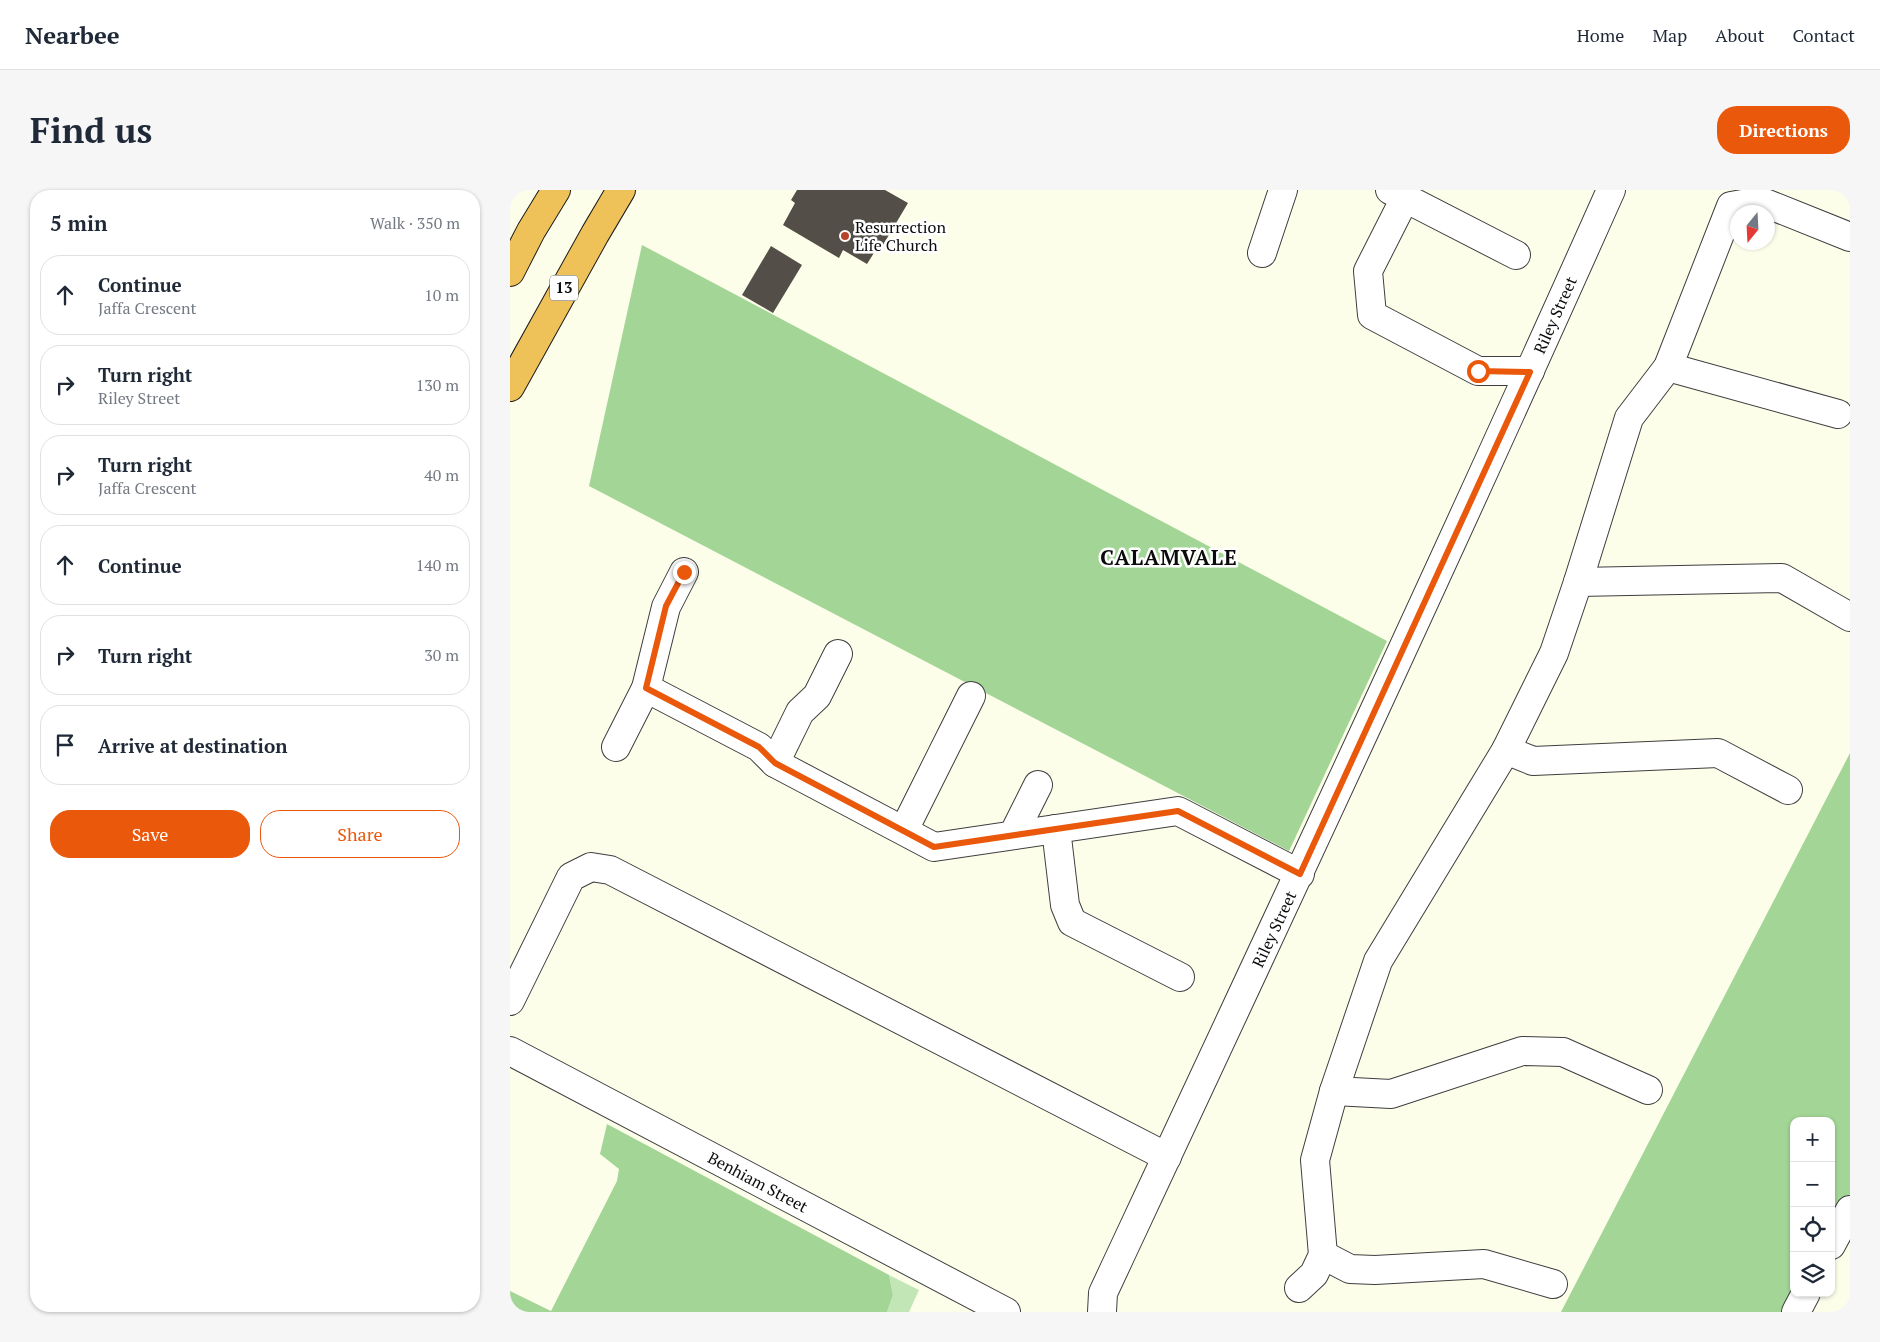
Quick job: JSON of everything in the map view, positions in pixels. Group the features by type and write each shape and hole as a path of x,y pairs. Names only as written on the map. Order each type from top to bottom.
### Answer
{"highway":[{"path":"510,272 531,231 556,190"},
{"name":"13","path":"510,387 594,234 621,190"}],"street":[{"path":"1262,253 1284,190"},
{"name":"Riley Street","path":"1102,1312 1102,1293 1300,874 1530,372 1611,190"},
{"path":"1516,255 1398,194 1368,271 1372,315 1478,371 1530,372"},
{"path":"1299,1288 1314,1274 1324,1255 1315,1160 1334,1091 1378,961 1506,750 1554,653 1629,418 1668,367 1731,206 1760,201 1850,237"},
{"path":"1668,367 1838,414"},
{"path":"616,747 646,688 666,606 684,572"},
{"path":"1578,582 1782,578 1850,617"},
{"path":"775,763 800,712 818,696 838,654"},
{"path":"646,688 759,747 775,763 934,847 1178,811 1300,874"},
{"path":"904,830 972,696"},
{"path":"1506,750 1533,761 1718,753 1788,790"},
{"path":"1013,835 1038,785"},
{"path":"1056,829 1066,905 1072,922 1180,977"},
{"path":"510,1000 571,877 591,867 610,870 1166,1157"},
{"path":"1334,1091 1391,1094 1522,1050 1563,1052 1648,1090"},
{"name":"Benhiam Street","path":"510,1051 1006,1312"},
{"path":"1835,1238 1850,1210"},
{"path":"1324,1255 1350,1269 1375,1270 1484,1264 1554,1284"},
{"path":"1796,1312 1804,1297"}],"green space":[{"path":"642,245 1387,641 1289,851 589,486"},
{"path":"1850,753 1850,1194 1835,1223 1835,1117 1790,1117 1790,1297 1793,1297 1789,1312 1561,1312"},
{"path":"607,1124 889,1275 893,1295 887,1312 510,1312 510,1291 551,1311 617,1181 619,1169 600,1154"},
{"path":"889,1275 919,1290 909,1312 887,1312 893,1295"}],"building":[{"name":"Resurrection Life Church","path":"797,190 885,190 908,203 880,250 877,248 867,264 843,250 839,258 783,225 795,203 791,200"},
{"path":"771,246 802,265 773,313 742,295"}],"place":[{"name":"Resurrection Life Church","path":"845,236"}],"district":[{"name":"CALAMVALE","path":"1169,558"}],"route":[{"path":"684,572 666,606 646,688 759,747 775,763 934,847 1178,811 1300,874 1530,372 1478,371"}]}
